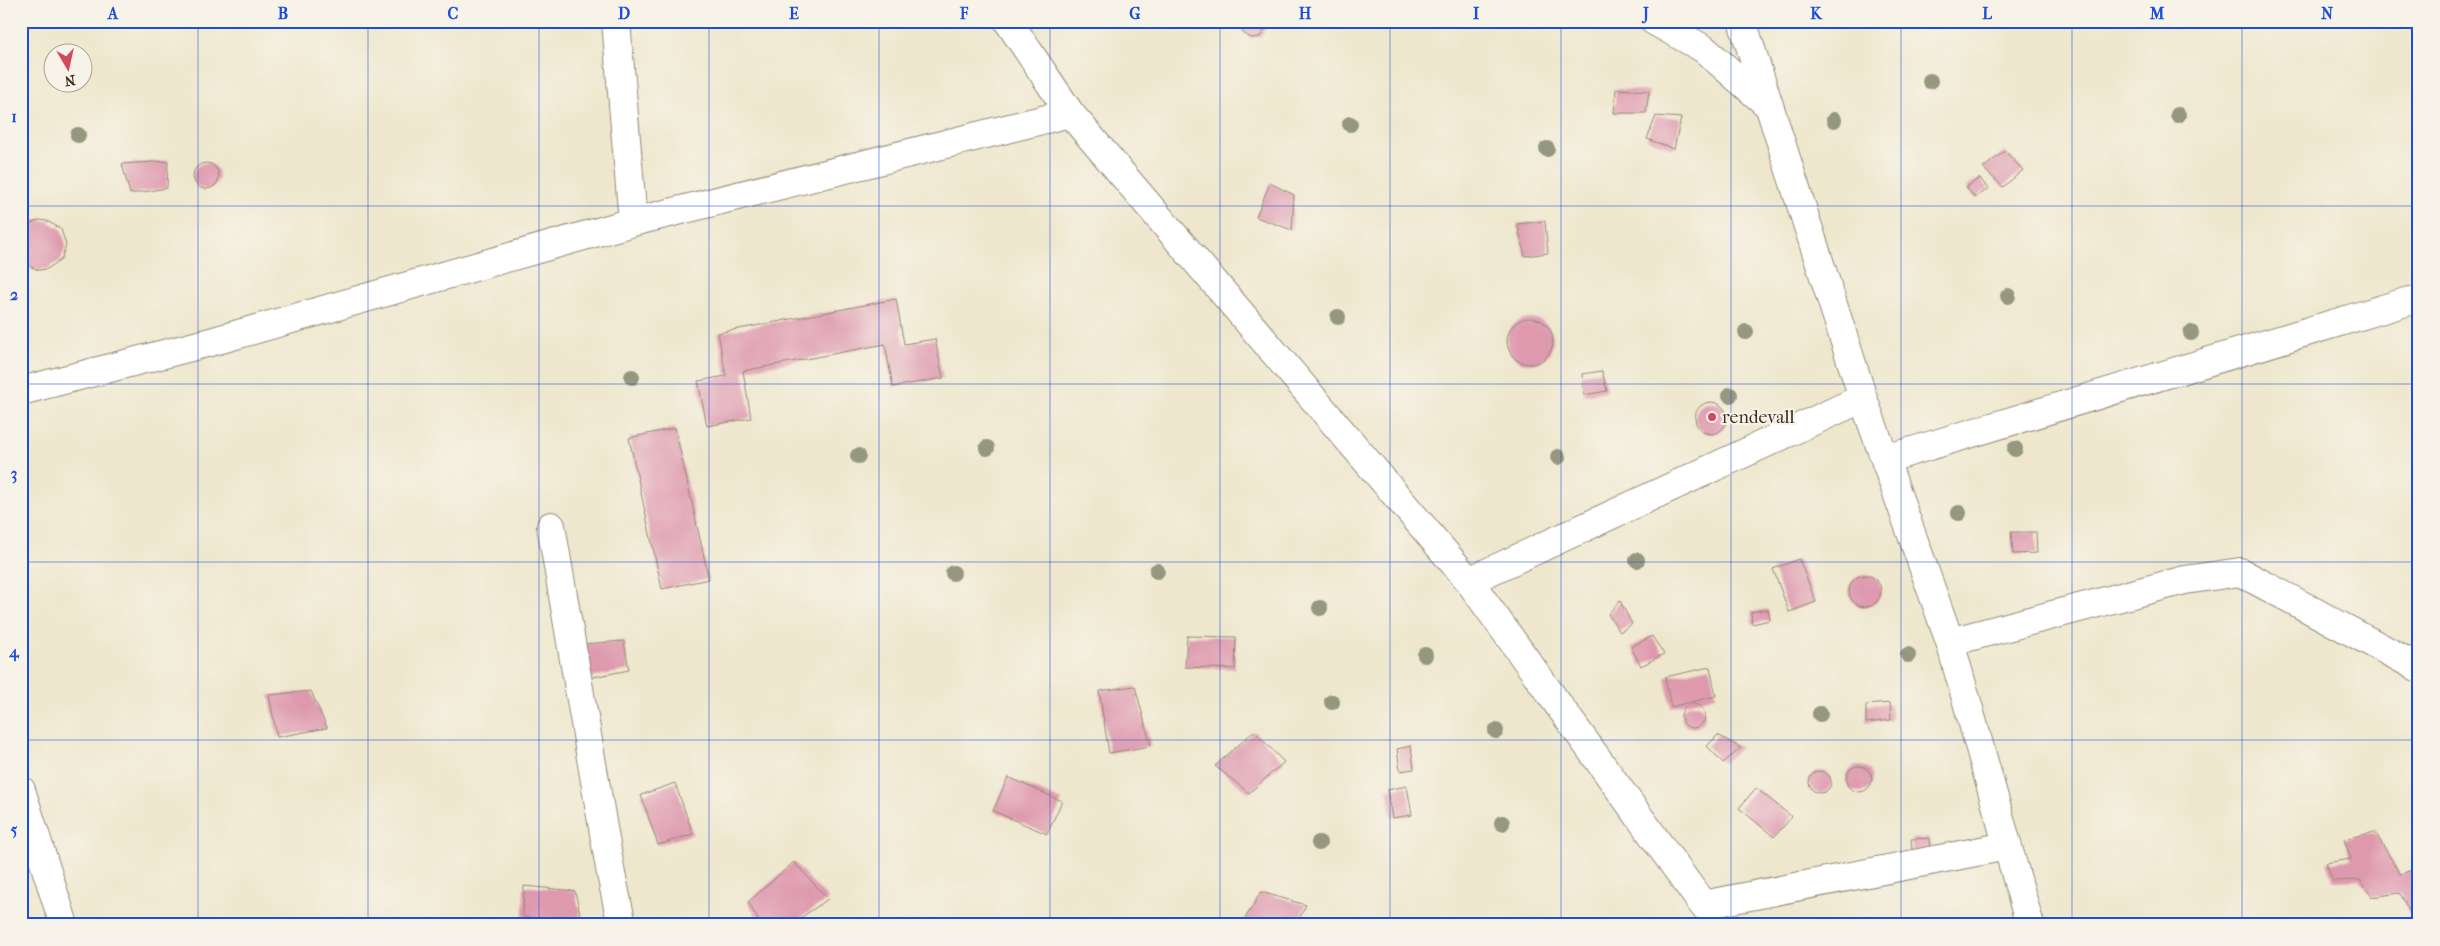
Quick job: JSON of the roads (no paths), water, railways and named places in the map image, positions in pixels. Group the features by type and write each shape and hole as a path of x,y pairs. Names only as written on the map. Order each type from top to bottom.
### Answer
{"street":[{"path":"616,21 633,222"},
{"path":"1008,21 1070,113 1469,581 1703,905 2007,846"},
{"path":"1654,21 1704,49 1769,106"},
{"path":"1742,21 1863,398 1950,642 2030,925"},
{"path":"21,391 214,340 633,222 1070,113"},
{"path":"1886,459 2409,301 2419,301"},
{"path":"1469,581 1863,398"},
{"path":"551,526 611,874 622,925"},
{"path":"1950,642 2185,580 2240,572 2419,668"},
{"path":"21,790 64,925"}],"place":[{"name":"rendevall","path":"1712,417"}]}
